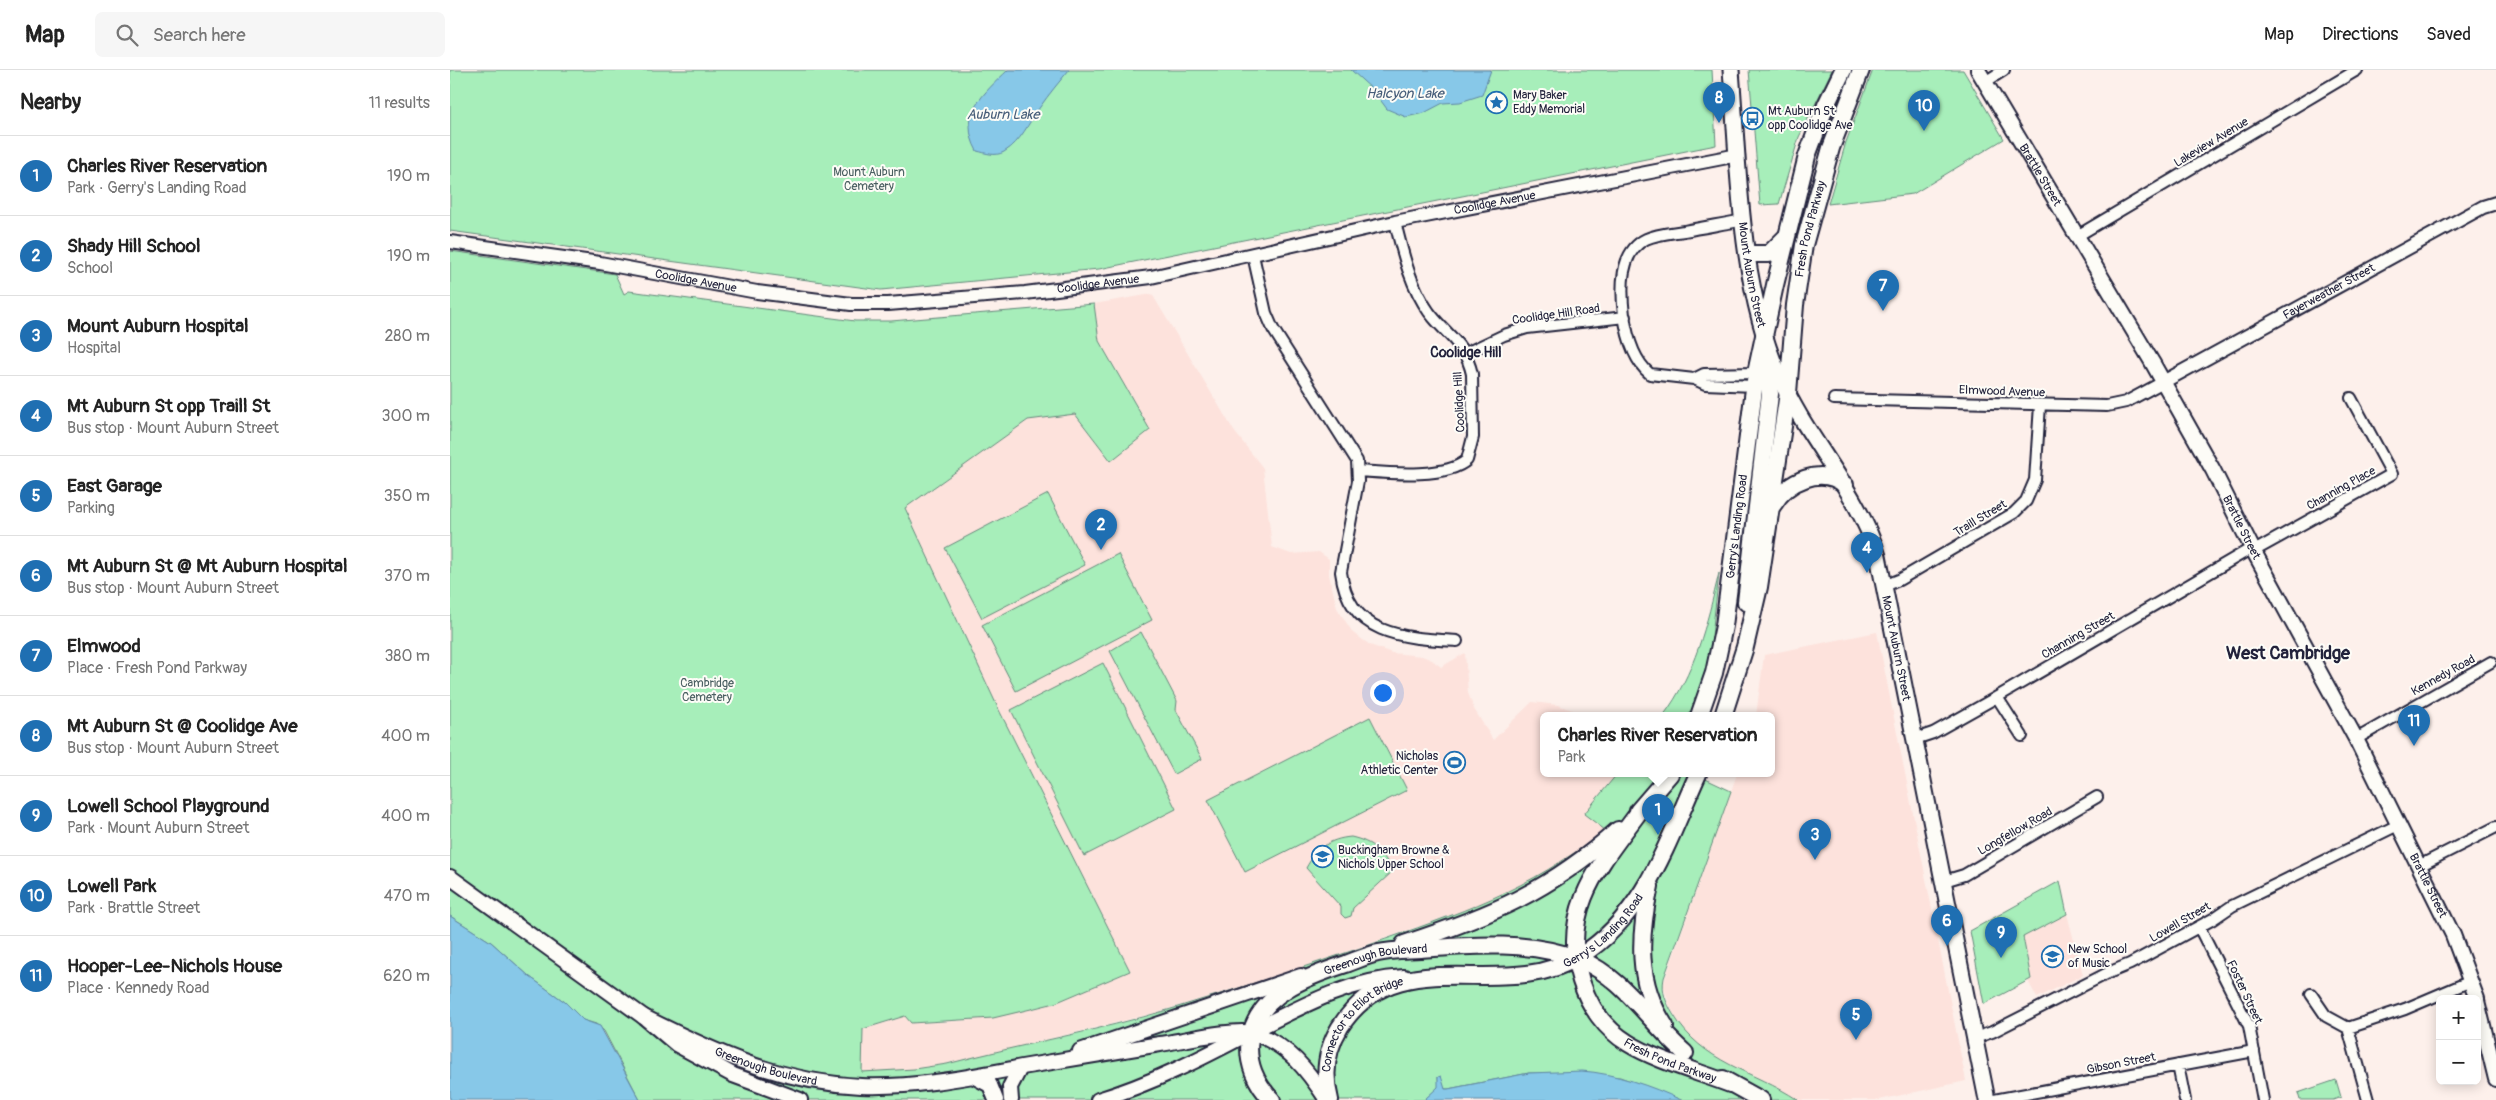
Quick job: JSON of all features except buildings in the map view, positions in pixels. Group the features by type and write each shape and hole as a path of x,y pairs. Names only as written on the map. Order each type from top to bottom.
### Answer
{"highway":[{"name":"Fresh Pond Parkway","path":"1764,334 1809,149 1842,70"},
{"name":"Fresh Pond Parkway","path":"1788,393 1796,295 1809,225 1833,142 1861,70"},
{"path":"1748,254 1770,254 1786,238"},
{"path":"1733,686 1744,622 1770,394 1764,334"},
{"name":"Gerry's Landing Road","path":"1700,712 1714,673 1725,620 1755,379 1764,334"},
{"path":"1724,712 1755,609 1788,393"},
{"path":"1770,512 1780,494 1799,480 1828,476 1845,485"},
{"path":"1378,953 1476,920 1535,892 1581,861 1644,804 1667,777"},
{"name":"Gerry's Landing Road","path":"1432,976 1523,975 1550,970 1576,958 1604,939 1625,918 1641,894 1658,863 1697,777"},
{"name":"Fresh Pond Parkway","path":"1644,804 1597,871 1583,896 1574,927 1576,958 1590,1002 1617,1035 1636,1048 1730,1084"},
{"name":"Fresh Pond Parkway","path":"1658,863 1644,917 1642,964 1647,990 1657,1014 1685,1053 1730,1084"},
{"name":"Greenough Boulevard","path":"1334,968 1378,953 1461,946 1491,946 1543,951 1576,958 1615,982 1658,1028 1685,1053"},
{"path":"1272,1100 1261,1087 1252,1068 1249,1050 1251,1032 1258,1016 1273,999 1299,982 1334,968"},
{"name":"Connector to Eliot Bridge","path":"1328,1100 1326,1074 1328,1055 1338,1031 1351,1012 1369,995 1385,986 1409,978 1432,976"},
{"path":"1730,1084 1761,1100"}],"main road":[{"name":"Mount Auburn Street","path":"1731,70 1744,220 1753,294 1764,334 1788,393 1804,423 1845,485 1870,532 1884,586 1987,1100"},
{"name":"Brattle Street","path":"1981,76 2163,382 2356,739 2453,936 2475,995"},
{"name":"Greenough Boulevard","path":"450,877 644,1017 676,1044 706,1062 753,1084 800,1100"},
{"name":"Greenough Boulevard","path":"1044,1064 1274,984 1334,968"},
{"name":"Greenough Boulevard","path":"1098,1100 1153,1080 1306,1004 1358,984 1392,978 1432,976"},
{"name":"Greenough Boulevard","path":"644,1017 731,1059 770,1072 829,1083 886,1086 973,1076 1192,1039 1251,1032"},
{"name":"Brattle Street","path":"2481,1017 2496,1079"},
{"path":"1251,1032 1291,1054 1309,1073 1328,1100"},
{"path":"1011,1100 1010,1087 1020,1068"},
{"path":"973,1076 990,1084 996,1100"}],"street":[{"path":"1981,76 2004,70"},
{"name":"Lakeview Avenue","path":"2077,236 2357,70"},
{"name":"Coolidge Avenue","path":"450,242 600,263 757,292 869,304 970,298 1090,286 1151,277 1396,222 1738,155"},
{"name":"Fayerweather Street","path":"2163,382 2483,207 2496,203"},
{"path":"1744,220 1656,236 1639,243 1632,249 1626,264 1622,290 1625,317 1634,350 1645,370 1657,375 1694,379 1704,374 1755,379"},
{"name":"Coolidge Hill","path":"1359,470 1404,473 1455,469 1467,460 1473,437 1472,374 1466,353 1430,312 1414,287 1405,262 1396,222"},
{"path":"1253,255 1266,313 1273,330 1354,453 1359,470 1341,572 1344,588 1350,603 1369,624 1387,632 1427,640 1457,642"},
{"name":"Coolidge Hill Road","path":"1466,353 1504,335 1527,328 1625,317"},
{"name":"Elmwood Avenue","path":"1834,399 2117,405 2163,382"},
{"name":"Channing Place","path":"2253,550 2392,474 2351,398"},
{"name":"Traill Street","path":"1884,586 1899,580 1994,526 2023,505 2032,491 2035,480 2040,404"},
{"name":"Channing Street","path":"1915,739 1933,733 2253,550"},
{"name":"Kennedy Road","path":"2356,739 2490,662"},
{"path":"1997,697 2022,736"},
{"name":"Longfellow Road","path":"1944,881 1964,875 2097,797"},
{"name":"Lowell Street","path":"1975,1038 1992,1032 2108,973 2130,964 2199,927 2232,906 2398,825"},
{"path":"2418,866 2496,827"},
{"name":"Foster Street","path":"2199,927 2246,1021 2263,1100"},
{"path":"2348,1028 2405,1009 2471,982"},
{"path":"2311,994 2326,1016 2348,1028 2368,1100"},
{"name":"Gibson Street","path":"1994,1100 2254,1052"},
{"path":"2178,1065 2185,1100"}],"shaded area":[{"path":"1152,294 1234,431 1263,468 1272,547 1291,554 1319,552 1329,559 1329,575 1337,608 1353,633 1370,645 1392,653 1422,656 1432,660 1441,667 1465,653 1468,693 1474,709 1493,740 1532,702 1558,705 1577,712 1540,712 1540,777 1615,777 1585,814 1606,830 1560,864 1496,899 1284,974 1151,1014 948,1064 862,1073 862,1030 905,1016 911,1023 960,1021 1031,1009 1055,1003 1130,971 999,710 905,508 1028,420 1075,414 1111,461 1150,430 1099,341 1094,304"},
{"path":"1877,632 1966,1081 1879,1100 1798,1100 1721,1061 1697,1045 1683,1030 1670,1007 1663,985 1736,777 1775,777 1775,712 1757,712 1764,655"},
{"name":"New School of Music","path":"2067,914 2083,975 2037,998 2028,981 2031,979 2023,937"}],"green space":[{"name":"Mount Auburn Cemetery","path":"450,70 1712,70 1716,145 1099,269 881,290 450,231"},
{"path":"1749,70 1832,70 1799,137 1779,204 1760,205"},
{"path":"1873,70 1963,70 2004,139 1913,194 1828,204 1846,142"},
{"name":"Cambridge Cemetery","path":"450,251 615,274 624,294 629,291 855,321 891,321 1094,304 1099,341 1150,430 1111,461 1075,414 1028,420 905,508 999,710 1130,971 1055,1003 993,1018 911,1023 905,1016 863,1029 862,1072 914,1069 947,1064 1116,1024 1221,994 1402,933 1463,911 1521,885 1577,851 1605,830 1584,814 1615,777 1701,777 1731,791 1664,978 1663,988 1665,997 1673,1014 1685,1031 1699,1044 1714,1055 1798,1100 1681,1100 1620,1077 1529,1073 1448,1089 1445,1089 1438,1077 1439,1087 1424,1100 640,1100 604,1031 596,1024 583,1020 565,1002 530,977 491,942 450,916"},
{"path":"1048,494 1085,565 982,618 945,548"},
{"path":"1118,554 1152,620 1016,691 982,625"},
{"path":"1719,573 1709,663 1693,712 1666,712 1684,683 1692,665 1710,611"},
{"path":"1141,632 1177,701 1176,710 1202,759 1174,774 1110,651"},
{"path":"1103,663 1176,809 1084,856 1011,710"},
{"path":"1370,717 1407,790 1245,872 1208,800"},
{"path":"1351,837 1366,842 1377,849 1392,872 1353,908 1351,916 1345,918 1341,914 1341,907 1306,868 1324,846 1336,840"},
{"path":"2060,881 2067,914 2023,937 2031,979 1984,1004 1970,931"},
{"path":"2336,1080 2341,1097 2333,1100 2300,1100 2298,1093"}],"water":[{"name":"Auburn Lake","path":"1008,70 1069,70 1043,102 1016,143 1004,152 997,154 977,151 970,126 972,116 982,96"},
{"name":"Halcyon Lake","path":"1351,70 1491,70 1482,95 1460,102 1443,103 1424,113 1406,117 1387,109 1373,90"},
{"path":"450,916 491,942 530,977 565,1002 583,1020 600,1026 640,1100 450,1100"},
{"path":"1582,1071 1606,1074 1632,1081 1681,1100 1424,1100 1438,1087 1438,1077 1441,1076 1445,1089 1448,1089 1529,1073"}],"place":[{"name":"Mary Baker Eddy Memorial","path":"1497,102"},
{"name":"Mt Auburn St opp Coolidge Ave","path":"1752,118"},
{"name":"Mt Auburn St @ Coolidge Ave","path":"1719,123"},
{"name":"Lowell Park","path":"1924,131"},
{"name":"Elmwood","path":"1883,311"},
{"name":"Shady Hill School","path":"1101,550"},
{"name":"Mt Auburn St opp Traill St","path":"1867,573"},
{"name":"Hooper-Lee-Nichols House","path":"2414,746"},
{"name":"Nicholas Athletic Center","path":"1454,763"},
{"name":"Charles River Reservation","path":"1658,835"},
{"name":"Buckingham Browne & Nichols Upper School","path":"1322,857"},
{"name":"Mount Auburn Hospital","path":"1815,860"},
{"name":"Mt Auburn St @ Mt Auburn Hospital","path":"1947,946"},
{"name":"New School of Music","path":"2052,956"},
{"name":"Lowell School Playground","path":"2001,958"},
{"name":"East Garage","path":"1856,1040"}],"district":[{"name":"Coolidge Hill","path":"1466,352"},
{"name":"West Cambridge","path":"2288,653"}]}
